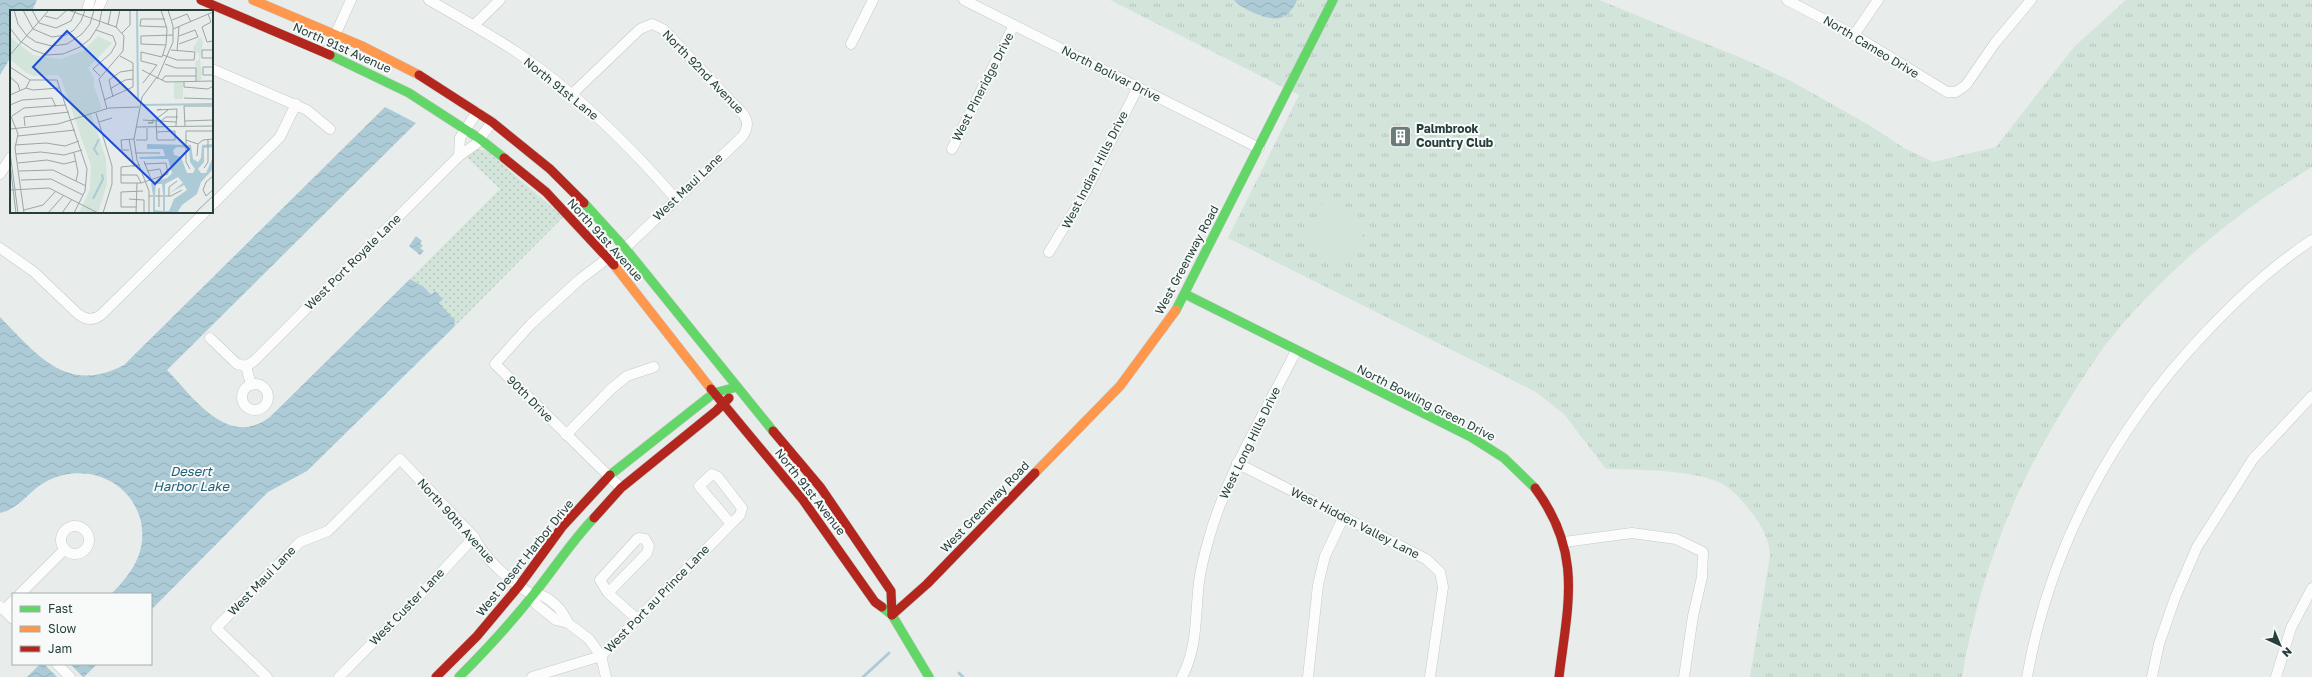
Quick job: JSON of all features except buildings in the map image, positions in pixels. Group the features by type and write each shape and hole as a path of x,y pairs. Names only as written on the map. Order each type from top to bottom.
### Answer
{"street":[{"path":"87,10 90,0"},
{"path":"97,10 102,0"},
{"name":"North 91st Avenue","path":"201,0 327,53 409,92 480,139 546,192 608,258 714,393 822,524 875,602 892,615 928,676"},
{"name":"North 91st Avenue","path":"253,0 336,35 407,68 492,122 550,169 597,215 737,388 821,488 891,592 892,615"},
{"path":"327,53 351,0"},
{"name":"North 91st Lane","path":"429,0 474,25 519,54 572,95 638,156 676,199"},
{"path":"474,25 500,0"},
{"path":"851,44 873,0"},
{"name":"North Bolivar Drive","path":"964,0 1259,148"},
{"name":"West Greenway Road","path":"892,615 926,584 1120,386 1170,320 1185,294 1333,0"},
{"name":"North Cameo Drive","path":"1787,0 1854,35 1947,92 1956,92 1966,85 1995,43 2031,0"},
{"path":"1854,35 1878,0"},
{"name":"North 92nd Avenue","path":"572,95 640,29 652,24 663,29 743,114 748,125"},
{"name":"West Pineridge Drive","path":"952,149 1014,25"},
{"path":"213,69 296,104 312,113 330,129"},
{"name":"West Indian Hills Drive","path":"1050,252 1085,193 1138,87"},
{"path":"213,204 280,137 296,104"},
{"path":"459,156 460,138 477,112"},
{"name":"West Port Royale Lane","path":"246,366 254,361 459,156 480,139 492,122"},
{"name":"West Maui Lane","path":"625,248 742,137 748,125"},
{"path":"0,174 10,159"},
{"path":"0,248 34,272 78,314 90,319 102,314 204,213"},
{"path":"2027,677 2034,639 2057,565 2079,513 2106,460 2139,410 2172,368 2234,302 2287,257 2312,240"},
{"name":"90th Drive","path":"608,258 579,280 531,324 495,364 608,477 621,488"},
{"name":"North Bowling Green Drive","path":"1185,294 1296,351 1471,437 1504,458 1525,476 1539,492 1550,510 1564,542 1570,590 1559,677"},
{"path":"210,338 237,364 246,366 251,385"},
{"name":"West Long Hills Drive","path":"1182,677 1194,643 1199,582 1203,560 1220,503 1237,464 1296,351"},
{"path":"566,435 611,389 627,376 654,367"},
{"path":"459,677 489,647 533,595 575,538 621,488 724,405 737,388"},
{"name":"West Desert Harbor Drive","path":"436,677 477,636 519,586 562,527 608,477 714,393 737,388"},
{"path":"2152,677 2159,644 2175,598 2197,547 2254,459 2312,396"},
{"name":"West Maui Lane","path":"267,677 216,628 300,542 328,530 400,459"},
{"name":"North 90th Avenue","path":"400,459 474,537 480,549 519,586 533,595 542,596 562,612 568,623 589,639 601,656 606,677"},
{"name":"West Hidden Valley Lane","path":"1237,464 1344,516 1426,559 1440,572 1443,587 1430,677"},
{"name":"West Port au Prince Lane","path":"535,676 601,656 740,515 742,508 718,477 712,474 699,486 731,524"},
{"path":"1308,677 1318,586 1325,556 1344,516"},
{"path":"1564,542 1632,533 1676,539 1703,552 1702,577 1693,616 1684,677"},
{"name":"West Custer Lane","path":"339,677 425,590 474,537"},
{"path":"608,593 647,553 649,546 645,539 637,539 600,580 608,593 637,619"},
{"path":"21,593 65,549"},
{"path":"2276,677 2292,628 2312,588"},
{"path":"12,602 2,608 12,618"},
{"path":"58,665 70,677"}],"green space":[{"name":"Palmbrook Country Club","path":"1110,0 1599,0 1746,60 1789,80 1869,125 1904,148 1933,162 1996,147 2074,47 2126,0 2312,0 2312,167 2258,202 2206,242 2158,286 2135,310 2098,355 2053,426 2018,494 2003,529 1990,564 1979,601 1962,677 1750,677 1770,556 1767,540 1763,531 1755,517 1738,496 1726,486 1701,477 1633,469 1606,469 1564,414 1536,392 1228,238 1299,95"},
{"path":"477,149 487,151 563,217 454,327 455,320 439,303 443,299 435,291 431,295 424,287 410,279 500,189 467,157"},
{"path":"1329,201 1367,221 1369,226 1360,240 1356,243 1357,248 1349,262 1343,265 1307,247 1304,240 1312,224 1317,223 1316,217 1324,202"}],"water":[{"path":"0,0 37,0 32,10 10,10 10,59 0,75"},
{"path":"1234,0 1297,0 1293,7 1283,17 1272,18 1250,11"},
{"name":"Desert Harbor Lake","path":"385,107 416,123 167,370 200,406 213,416 226,424 240,427 255,425 270,417 410,279 424,287 431,295 435,291 443,299 439,303 455,320 454,327 307,471 268,492 152,609 152,593 112,593 131,571 136,562 142,544 141,522 136,507 117,485 104,478 90,474 76,473 61,476 47,481 14,507 0,513 0,317 40,357 69,373 86,376 104,373 124,365"},
{"path":"416,236 422,241 420,243 423,246 420,248 424,251 420,255 409,246"},
{"path":"39,665 96,665 84,677 27,677"}],"pier":[{"path":"45,665 71,665 83,677 57,677"}],"waterway":[{"path":"863,677 889,653"},
{"path":"959,673 963,677"}],"traffic: fast":[{"path":"1176,310 1333,0"},
{"path":"330,55 409,93 480,139 504,158"},
{"path":"584,203 625,248 773,431"},
{"path":"1185,294 1471,437 1504,458 1535,488"},
{"path":"610,475 714,393 737,387"},
{"path":"459,677 515,616 594,518"},
{"path":"882,607 892,615 929,677"}],"traffic: slow":[{"path":"253,0 362,46 419,75"},
{"path":"614,265 711,389"},
{"path":"1035,473 1120,386 1176,310"}],"traffic: jam":[{"path":"201,0 330,55"},
{"path":"419,75 492,122 550,169 584,203"},
{"path":"504,158 546,192 614,265"},
{"path":"711,389 803,500 875,602 882,607"},
{"path":"594,518 621,488 716,411 729,398"},
{"path":"773,431 821,488 891,591 892,615"},
{"path":"892,615 927,584 1035,473"},
{"path":"436,677 477,636 519,586 562,527 610,475"},
{"path":"1535,488 1550,512 1560,535 1566,557 1568,602 1559,677"}],"place":[{"name":"Palmbrook Country Club","path":"1401,136"}]}
